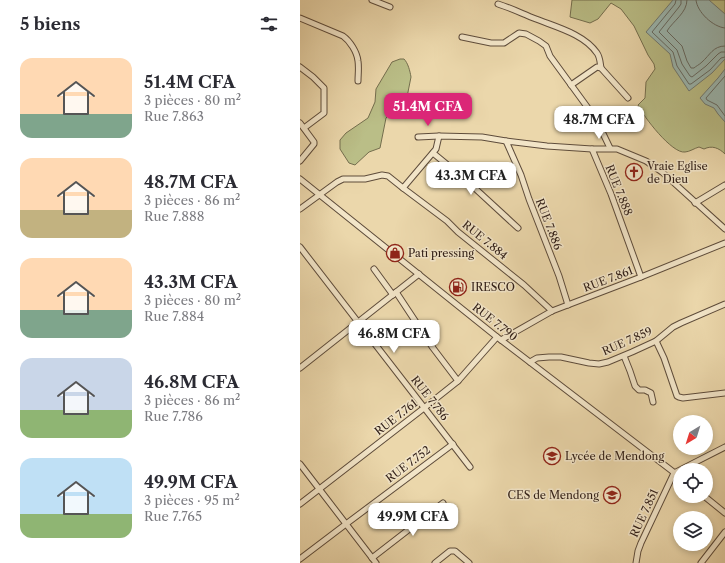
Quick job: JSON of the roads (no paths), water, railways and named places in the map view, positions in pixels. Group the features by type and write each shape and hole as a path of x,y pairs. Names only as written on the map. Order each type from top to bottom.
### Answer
{"street":[{"path":"372,0 390,7"},
{"path":"498,4 560,28 581,39 598,54 601,68 628,98"},
{"path":"300,18 343,36 351,43 358,60 358,81"},
{"path":"462,36 491,43 504,43 519,33 526,34 539,40 546,46 550,56 596,119 610,148"},
{"path":"300,67 324,88 324,113 302,126 314,144 300,161"},
{"path":"571,85 597,67 601,68"},
{"path":"403,188 436,149 439,136"},
{"path":"418,137 482,137 547,146 592,149"},
{"name":"RUE 7.886","path":"506,141 521,175 559,276 568,305"},
{"name":"RUE 7.888","path":"641,277 611,194 592,149 617,149 646,161 662,172 725,229"},
{"path":"433,153 467,181 518,228"},
{"name":"RUE 7.884","path":"300,209 319,194 343,179 365,179 382,174 388,176 519,281 552,311"},
{"name":"RUE 7.790","path":"300,179 499,339 673,472"},
{"path":"695,203 725,185"},
{"name":"RUE 7.861","path":"499,339 552,311 641,277 725,242"},
{"name":"RUE 7.786","path":"300,247 470,467"},
{"path":"374,269 458,381"},
{"path":"300,368 419,274"},
{"name":"RUE 7.859","path":"530,362 537,358 561,357 589,363 599,364 608,362 624,356 656,340 681,323 725,304"},
{"name":"RUE 7.761","path":"300,504 458,381 499,339"},
{"path":"656,340 667,365 677,396 683,398 725,393"},
{"path":"624,356 635,386 639,390 645,390 651,393 653,402"},
{"name":"RUE 7.752","path":"300,559 453,444"},
{"path":"694,463 725,448"},
{"path":"300,464 374,561 443,503"},
{"name":"RUE 7.851","path":"636,563 640,543 673,475"},
{"path":"713,503 725,513"},
{"path":"701,563 725,532"},
{"path":"435,563 450,551 455,551 469,563"}],"water":[{"path":"673,0 709,0 725,14 725,59 712,73 689,91 673,67 670,54 646,32"},
{"path":"725,69 725,122 714,108 705,104 700,98"}],"place":[{"name":"Vraie Eglise de Dieu","path":"634,172"},
{"name":"Pati pressing","path":"395,253"},
{"name":"IRESCO","path":"458,287"},
{"name":"Lycée de Mendong","path":"552,456"},
{"name":"CES de Mendong","path":"612,495"}]}
